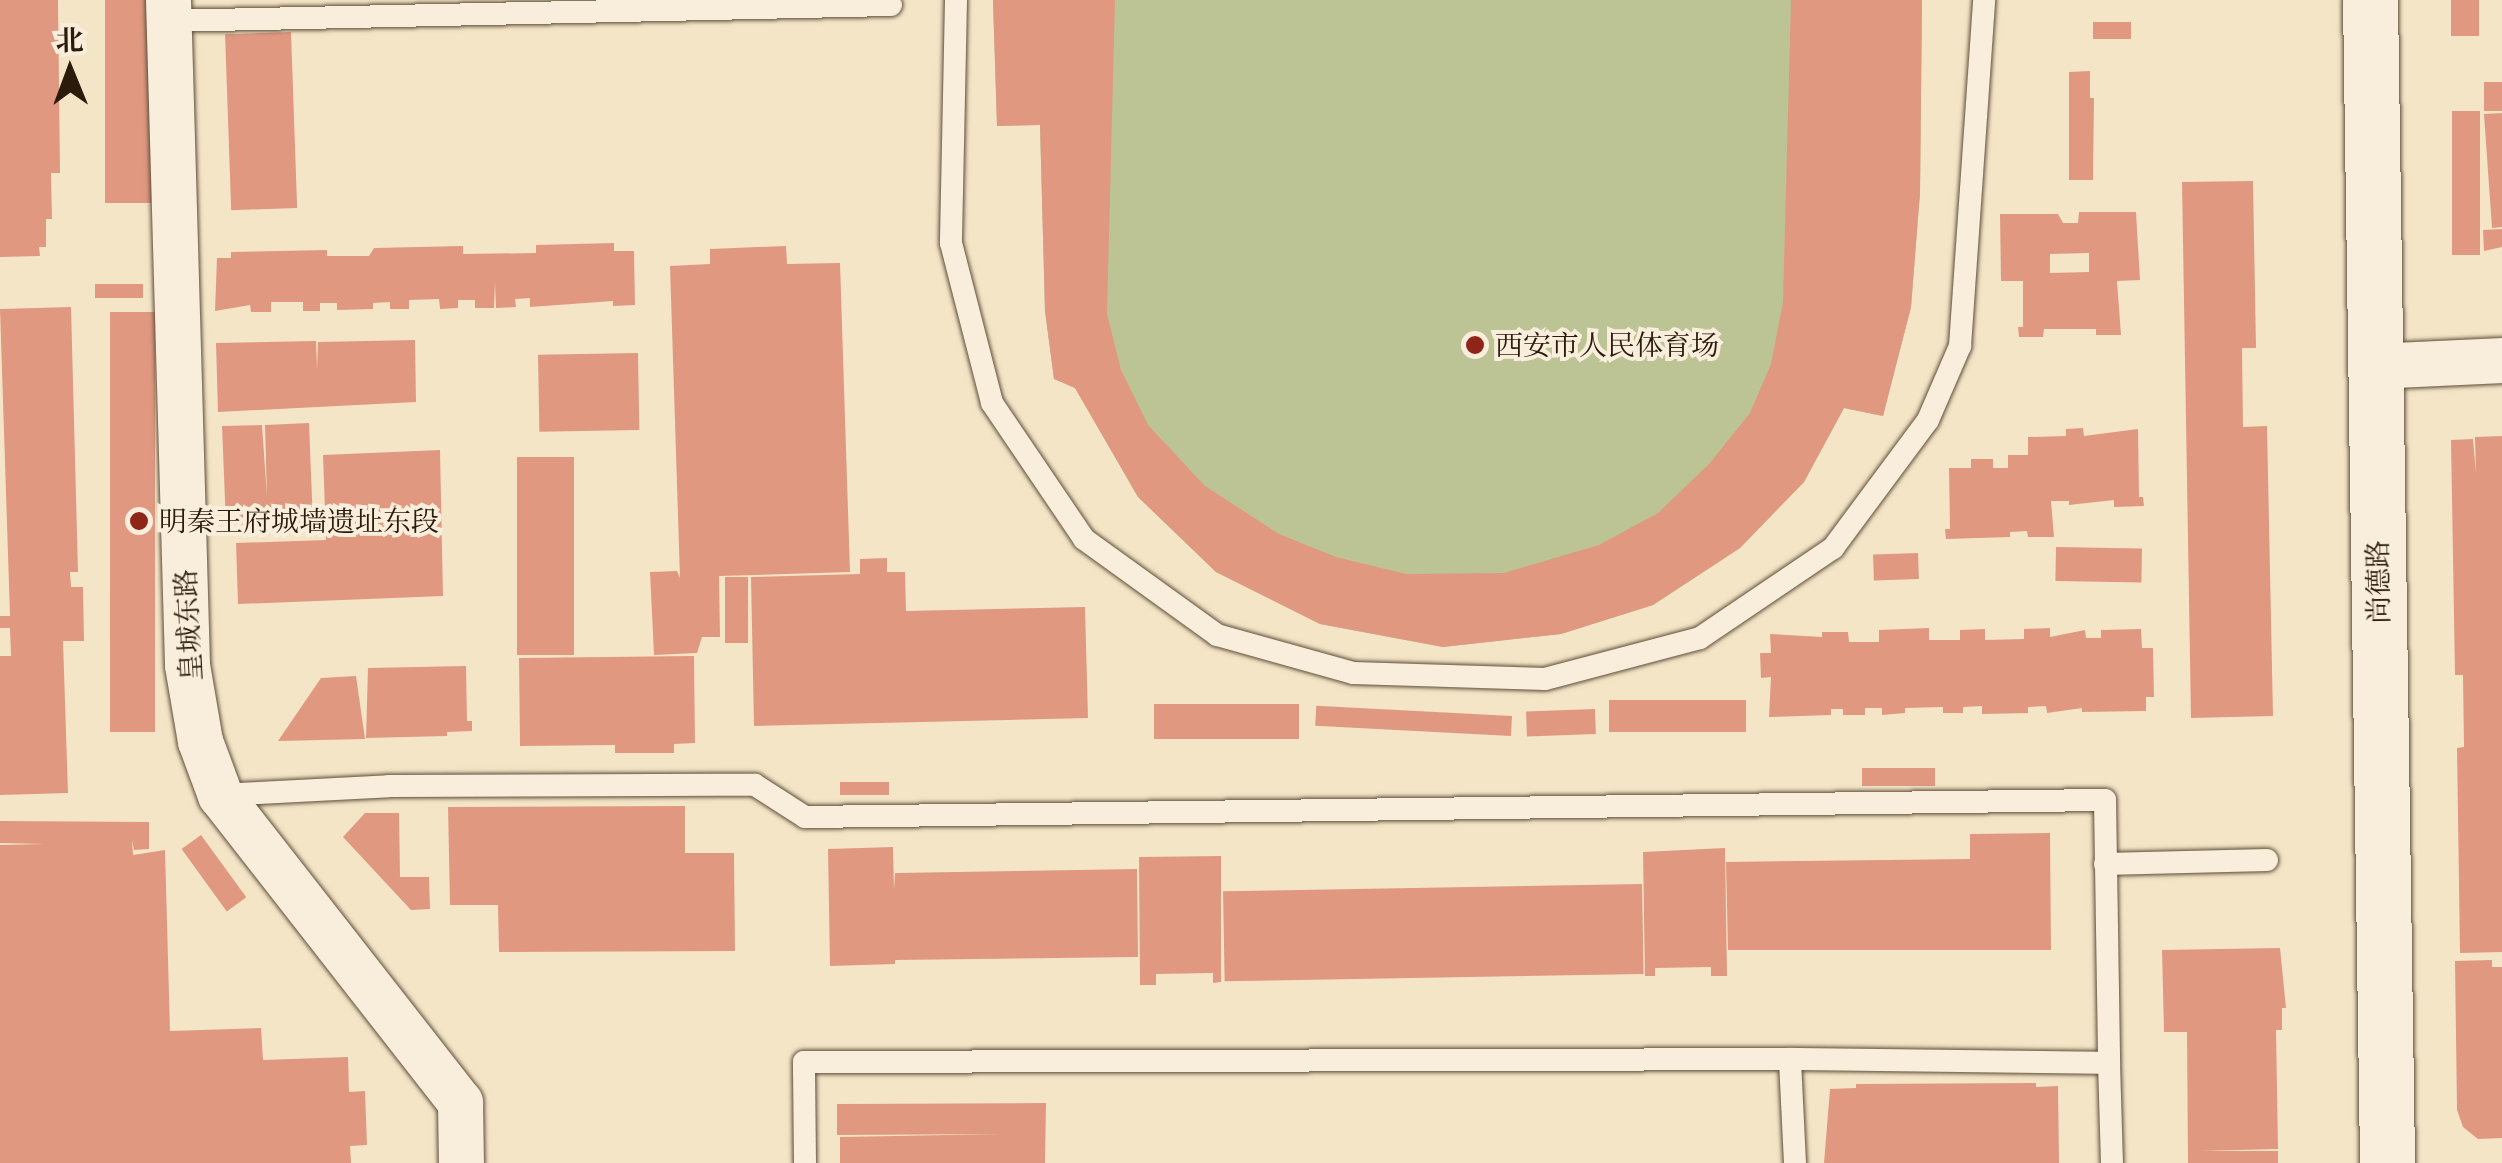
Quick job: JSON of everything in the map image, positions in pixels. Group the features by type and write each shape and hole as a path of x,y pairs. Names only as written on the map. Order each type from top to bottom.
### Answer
{"street":[{"name":"尚德路","path":"2370,0 2386,1163"},
{"name":"皇城东路","path":"168,11 187,665 200,740 220,795 460,1102 461,1163"},
{"path":"2374,366 2502,360"}],"lane":[{"path":"956,0 952,244 992,403 1084,539 1217,636 1353,673 1545,680 1700,638 1832,548 1928,420 1960,346 1984,0"},
{"path":"168,11 891,6"},
{"path":"220,795 389,786 755,785 805,817 2105,800 2112,1163"},
{"path":"2105,864 2268,860"},
{"path":"804,1163 804,1062 1790,1059 2109,1063"},
{"path":"1790,1059 1795,1163"}],"green space":[{"name":"西安市人民体育场","path":"993,0 1922,0 1920,193 1911,307 1883,416 1844,408 1804,482 1740,548 1653,605 1561,634 1443,647 1320,624 1216,572 1138,497 1075,388 1054,379 1045,311 1040,125 997,126"}],"building":[{"path":"0,0 58,0 60,173 51,173 52,219 46,219 46,247 39,247 40,256 0,257"},
{"path":"105,0 155,0 155,203 105,203"},
{"path":"993,0 1115,0 1107,314 1121,370 1148,425 1205,486 1279,534 1336,557 1406,574 1504,573 1599,545 1658,513 1709,464 1750,413 1771,364 1783,302 1791,0 1922,0 1920,193 1911,307 1883,416 1844,408 1804,482 1740,548 1653,605 1561,634 1443,647 1320,624 1216,572 1138,497 1075,388 1054,379 1045,311 1040,125 997,126"},
{"path":"2451,0 2479,0 2479,36 2451,36"},
{"path":"2093,22 2131,22 2131,39 2093,39"},
{"path":"291,32 297,208 231,210 225,34"},
{"path":"2090,71 2090,98 2094,98 2093,180 2069,180 2069,72"},
{"path":"2484,82 2502,82 2502,111 2484,111"},
{"path":"2452,111 2480,111 2480,255 2452,255"},
{"path":"2502,113 2502,227 2492,228 2484,114"},
{"path":"2253,181 2256,348 2242,348 2243,427 2267,426 2273,716 2191,718 2182,182"},
{"path":"2079,212 2136,212 2140,280 2117,281 2121,335 2096,335 2096,329 2044,329 2043,337 2019,337 2018,327 2023,327 2023,281 2001,281 2000,214 2058,214 2063,223 2078,223","holes":["2089,253 2089,272 2050,273 2050,254"]},
{"path":"2502,229 2502,247 2484,251 2483,230"},
{"path":"614,243 614,251 634,251 635,305 613,306 613,301 530,307 530,298 515,299 516,307 496,308 495,282 494,308 475,308 475,300 458,300 458,308 440,309 439,299 409,300 409,309 390,309 390,302 373,303 373,309 337,310 337,303 320,303 320,311 303,311 303,302 271,302 271,312 251,312 250,305 215,311 217,258 231,258 231,252 327,250 327,256 369,256 374,248 463,246 463,254 536,253 536,245"},
{"path":"786,246 787,264 840,263 850,572 719,576 720,637 702,637 697,653 654,655 650,572 677,571 680,578 670,266 710,264 710,249"},
{"path":"95,284 143,284 143,298 95,298"},
{"path":"71,307 78,572 70,572 71,587 83,587 84,641 63,641 68,793 0,795 0,656 11,656 10,628 0,628 0,616 10,616 0,309"},
{"name":"明秦王府城墙遗址东段","path":"110,312 155,312 155,732 110,732"},
{"path":"415,340 416,402 218,412 216,343 316,341 317,369 318,342"},
{"path":"638,353 639,430 539,432 538,355"},
{"path":"309,423 313,523 226,525 222,426 262,425 267,497 265,425"},
{"path":"2083,428 2084,436 2138,429 2139,497 2143,497 2144,506 2114,507 2114,500 2069,505 2069,501 2051,501 2054,537 2028,537 2027,531 2010,532 2010,537 1946,539 1945,529 1950,529 1949,468 1971,468 1971,459 1993,459 1993,468 2008,468 2008,455 2028,455 2028,437 2066,436 2066,429"},
{"path":"2502,436 2502,952 2460,953 2457,748 2464,747 2463,675 2455,675 2451,440 2473,439 2476,474 2475,437"},
{"path":"440,450 443,596 238,604 236,543 326,540 323,455"},
{"path":"517,457 574,457 574,655 517,655"},
{"path":"2056,547 2142,549 2141,582 2055,581"},
{"path":"1918,553 1919,579 1874,581 1873,555"},
{"path":"887,558 887,572 905,572 906,611 1085,607 1088,718 754,726 751,577 860,574 860,559"},
{"path":"725,577 748,577 748,643 725,643"},
{"path":"1929,628 1929,640 1960,640 1960,630 1985,629 1985,640 2024,639 2024,629 2050,628 2050,637 2085,630 2086,638 2101,638 2101,630 2141,629 2142,648 2153,648 2154,697 2146,697 2146,711 2082,712 2082,708 2047,713 2046,706 2028,707 2028,713 1982,714 1982,706 1963,707 1963,713 1943,713 1943,707 1905,708 1905,713 1882,715 1882,708 1865,708 1865,715 1843,715 1843,709 1831,709 1831,715 1769,717 1771,677 1761,678 1760,653 1771,653 1770,634 1822,637 1822,632 1848,632 1849,642 1879,642 1879,630"},
{"path":"694,656 695,743 674,744 674,753 615,753 615,745 520,746 519,658"},
{"path":"466,666 467,721 472,721 472,731 447,732 447,736 366,738 368,668"},
{"path":"356,676 365,739 278,741 321,678"},
{"path":"1609,700 1746,700 1746,732 1609,732"},
{"path":"1154,704 1299,704 1299,739 1154,739"},
{"path":"1316,706 1512,716 1511,736 1315,726"},
{"path":"1595,709 1596,734 1527,736 1526,711"},
{"path":"1862,768 1935,768 1935,786 1862,786"},
{"path":"840,782 889,782 889,795 840,795"},
{"path":"685,806 685,853 734,853 735,951 499,952 498,905 450,905 448,807"},
{"path":"365,813 399,813 400,877 429,877 430,909 411,910 343,837"},
{"path":"0,821 149,822 149,849 134,850 132,840 133,855 165,850 170,1031 261,1028 263,1060 348,1057 349,1092 365,1091 367,1145 350,1146 351,1163 0,1163 0,845 44,844 0,843"},
{"path":"2050,833 2051,950 1728,950 1726,862 1970,859 1970,834"},
{"path":"201,835 246,897 227,911 182,849"},
{"path":"893,847 894,890 895,873 1137,869 1138,957 895,960 895,964 830,966 828,849"},
{"path":"1725,848 1727,976 1711,976 1711,967 1655,968 1655,976 1645,976 1643,852"},
{"path":"1221,856 1221,982 1213,983 1213,973 1156,974 1156,985 1140,985 1139,857"},
{"path":"1642,884 1644,974 1225,981 1223,891"},
{"path":"2280,948 2286,1008 2282,1008 2282,1030 2276,1030 2278,1149 2201,1151 2278,1151 2278,1163 2188,1163 2187,1032 2164,1032 2162,950"},
{"path":"2492,960 2492,967 2502,967 2502,1138 2478,1139 2463,1127 2457,1110 2455,961"},
{"path":"2036,1083 2036,1087 2058,1086 2059,1163 1824,1163 1830,1089 1856,1088 1856,1084"},
{"path":"1046,1103 1045,1163 840,1163 840,1137 1003,1134 837,1135 837,1104"}],"place":[{"name":"西安市人民体育场","path":"1475,345"},
{"name":"明秦王府城墙遗址东段","path":"139,521"}]}
